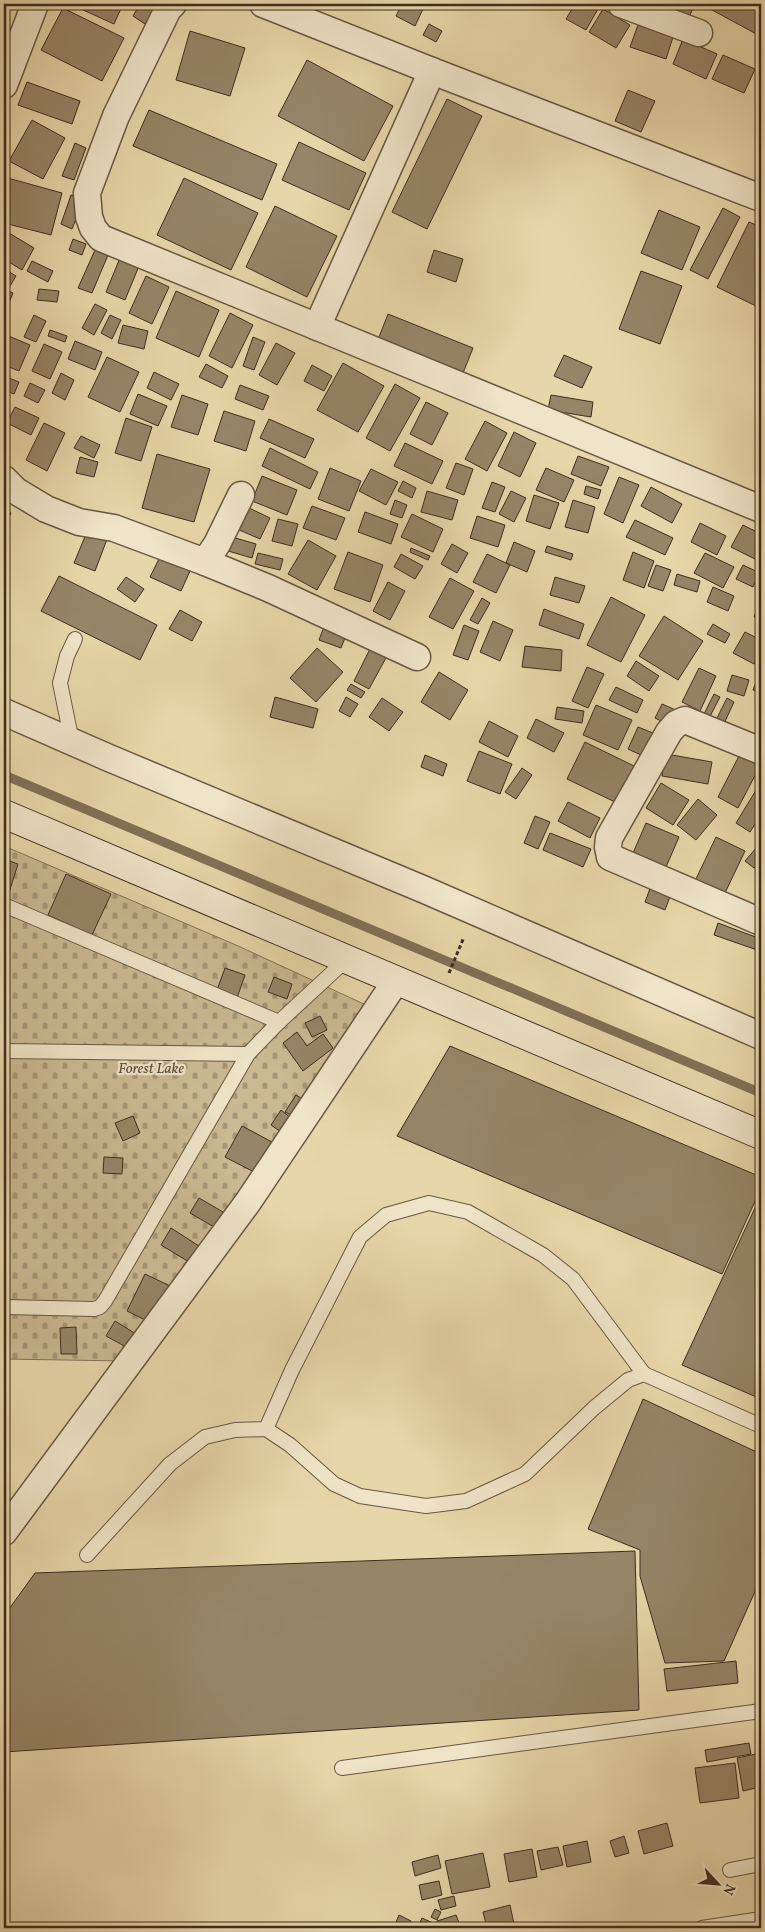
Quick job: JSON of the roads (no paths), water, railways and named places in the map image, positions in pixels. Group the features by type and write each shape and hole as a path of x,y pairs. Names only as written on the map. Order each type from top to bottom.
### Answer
{"street":[{"path":"4,85 35,4"},
{"path":"173,4 168,9 116,116 87,193 93,228 101,238 761,509"},
{"path":"263,4 761,198"},
{"path":"621,4 699,33"},
{"path":"317,327 432,71"},
{"path":"4,479 16,491 46,509 79,522 114,528 205,562 268,588 417,657"},
{"path":"205,562 217,544 242,495"},
{"path":"4,712 425,890 761,1036"},
{"path":"761,751 685,720 676,724 669,732 609,838 608,847 610,857 761,922"},
{"path":"4,814 761,1135"},
{"path":"4,1532 248,1202 396,981"}],"lane":[{"path":"72,742 60,683 67,656 75,639"},
{"path":"4,905 279,1022"},
{"path":"4,1307 94,1309 105,1301 248,1054 279,1022 346,960"},
{"path":"4,1051 248,1054"},
{"path":"266,1429 312,1330 360,1237 386,1215 429,1203 468,1212 543,1254 573,1278 644,1374 761,1426"},
{"path":"87,1555 170,1464 205,1437 235,1430 266,1429 290,1445 334,1484 360,1496 426,1506 466,1502 525,1474 594,1408 628,1380 644,1374"},
{"path":"342,1768 761,1711"},
{"path":"730,1870 761,1864"},
{"path":"702,1928 761,1919"}],"waterway":[{"path":"4,775 761,1093"}],"park label":[{"name":"Forest Lake","path":"151,1069"}]}
